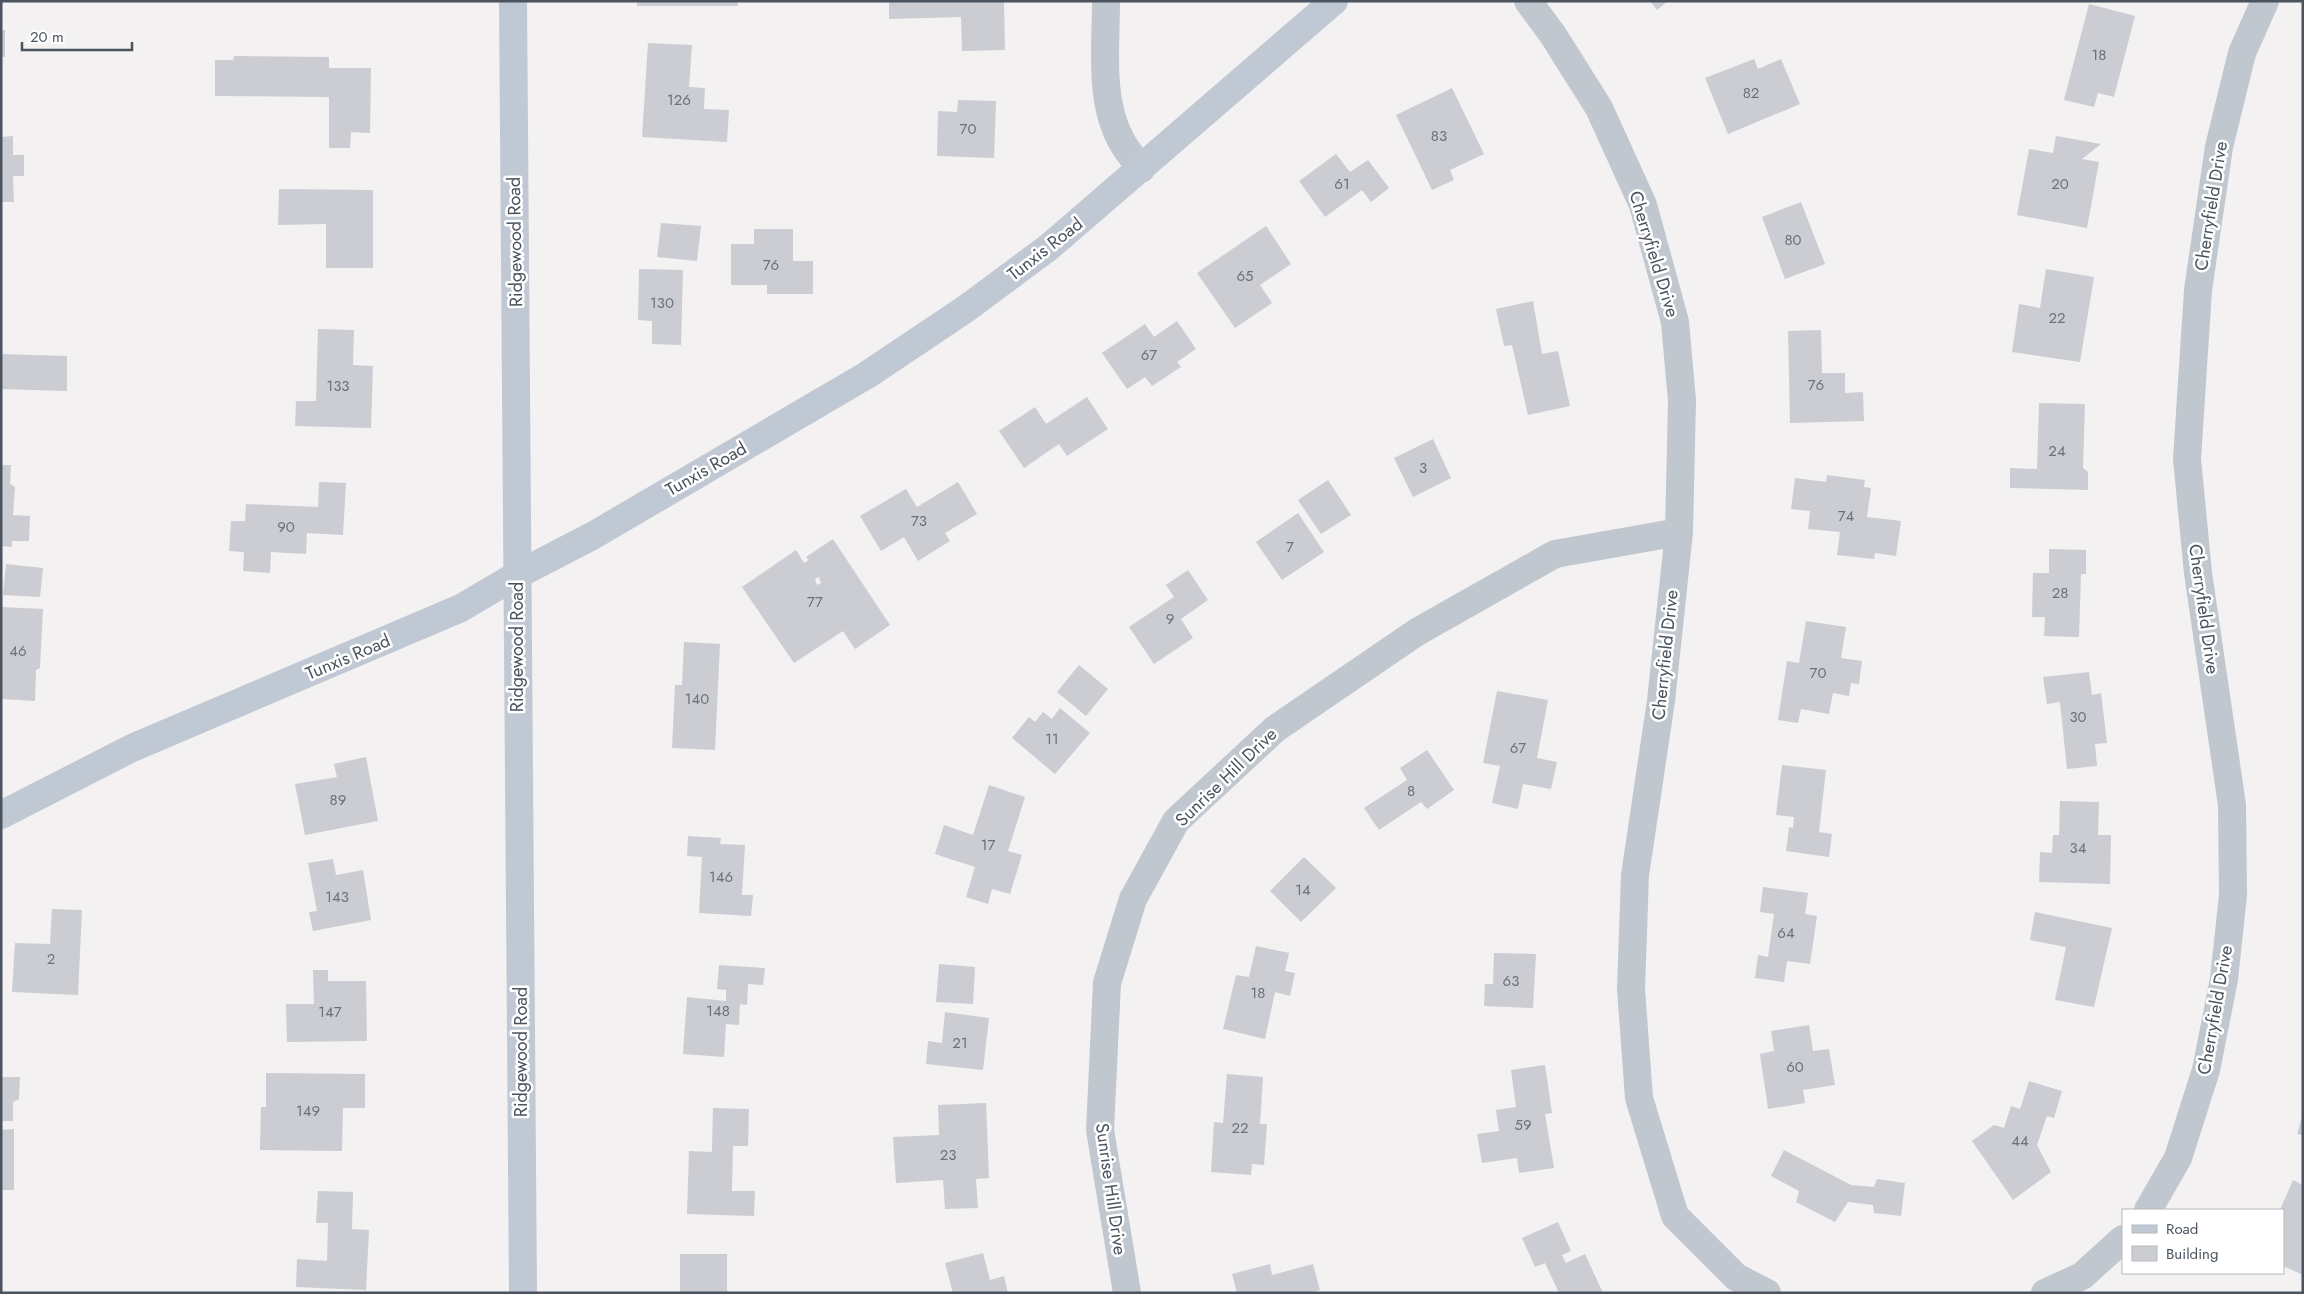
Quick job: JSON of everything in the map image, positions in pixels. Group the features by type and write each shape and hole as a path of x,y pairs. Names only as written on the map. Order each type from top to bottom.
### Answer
{"street":[{"name":"Ridgewood Road","path":"513,1 523,1293"},
{"path":"1106,1 1107,83 1111,113 1120,139 1141,169"},
{"name":"Tunxis Road","path":"1,815 132,748 461,608 517,575 594,535 867,375 966,308 1049,248 1334,1"},
{"name":"Cherryfield Drive","path":"1528,1 1553,35 1599,108 1643,205 1675,322 1682,401 1679,532 1661,701 1635,875 1631,989 1639,1098 1675,1216 1736,1278 1767,1293"},
{"name":"Cherryfield Drive","path":"2149,1209 2178,1158 2206,1070 2224,979 2233,895 2232,805 2198,574 2187,459 2198,290 2219,147 2242,53 2265,1"},
{"name":"Sunrise Hill Drive","path":"1127,1293 1100,1130 1107,983 1133,899 1176,821 1275,729 1417,632 1555,554 1679,532"},
{"path":"2045,1293 2082,1276 2122,1240"}],"building":[{"path":"637,1 738,1 738,6 637,6"},
{"path":"889,1 1004,1 1005,50 962,51 961,17 889,19"},
{"path":"1650,1 1668,1 1657,10"},
{"path":"2089,4 2135,16 2114,97 2098,93 2094,107 2064,100"},
{"path":"1,30 5,30 5,57 1,57"},
{"path":"648,43 692,45 689,87 705,88 704,109 729,110 727,142 642,137"},
{"path":"234,56 329,57 329,68 371,68 370,133 351,132 350,148 329,148 329,97 215,96 215,60 233,60"},
{"path":"1754,59 1758,69 1781,59 1800,104 1728,134 1705,78"},
{"path":"1452,88 1484,154 1450,170 1454,180 1432,190 1396,115"},
{"path":"958,100 996,101 994,158 937,156 938,111 957,112"},
{"path":"13,136 13,155 24,155 24,176 13,176 14,202 1,202 1,137"},
{"path":"2056,136 2101,144 2082,159 2099,162 2087,228 2017,215 2029,149 2053,153"},
{"path":"1336,154 1350,172 1368,160 1389,188 1371,202 1362,190 1325,217 1299,181"},
{"path":"279,189 373,190 373,268 326,268 326,224 278,225"},
{"path":"1801,202 1825,264 1785,279 1762,217"},
{"path":"661,223 701,226 697,261 657,257"},
{"path":"1266,226 1291,264 1260,285 1272,303 1235,328 1197,273"},
{"path":"754,229 793,229 793,261 813,261 813,294 767,294 767,285 731,285 731,244 754,244"},
{"path":"639,269 683,270 681,345 652,344 652,321 638,320"},
{"path":"2046,269 2094,277 2080,362 2012,352 2019,304 2040,308"},
{"path":"1533,301 1542,354 1558,351 1570,406 1528,415 1512,345 1504,346 1496,309"},
{"path":"1177,321 1196,349 1177,362 1181,367 1152,386 1145,377 1127,389 1102,353 1145,324 1154,337"},
{"path":"318,329 354,330 353,365 373,366 371,428 295,426 296,401 316,401"},
{"path":"1821,330 1822,373 1845,373 1845,393 1863,392 1864,421 1790,423 1788,331"},
{"path":"1,354 67,356 67,391 1,389"},
{"path":"1087,397 1108,429 1067,456 1059,444 1024,468 999,431 1035,407 1046,424"},
{"path":"2039,403 2085,404 2083,468 2088,472 2088,490 2010,488 2010,468 2037,469"},
{"path":"1433,439 1451,478 1413,497 1394,458"},
{"path":"1,465 11,465 10,484 15,487 13,515 30,516 29,541 12,541 12,547 1,546"},
{"path":"1827,475 1865,480 1864,487 1871,488 1867,517 1901,521 1896,556 1875,553 1874,559 1837,555 1840,532 1808,529 1810,511 1791,509 1795,478 1826,482"},
{"path":"1328,480 1351,515 1321,534 1298,500"},
{"path":"319,482 346,483 343,535 307,533 306,554 271,552 270,573 243,571 244,552 229,551 231,521 245,521 246,504 318,507"},
{"path":"958,482 977,514 945,533 950,541 918,561 904,537 881,551 860,516 906,489 917,507"},
{"path":"1298,513 1324,552 1282,580 1256,542"},
{"path":"833,539 890,625 855,649 843,631 794,663 742,587 796,550 804,563 809,560 806,557","holes":["819,577 821,583 817,585 815,579"]},
{"path":"2049,549 2086,550 2086,574 2081,574 2079,637 2044,636 2045,617 2032,617 2033,573 2049,573"},
{"path":"6,564 43,568 40,597 3,595"},
{"path":"1188,570 1208,600 1181,619 1193,638 1154,664 1129,627 1174,597 1166,585"},
{"path":"1,607 43,609 40,668 36,670 35,701 1,699"},
{"path":"1806,621 1846,627 1841,658 1862,661 1859,684 1851,683 1849,696 1833,693 1829,714 1801,709 1798,723 1778,720 1787,661 1799,663"},
{"path":"684,642 720,644 715,750 672,748 675,685 682,685"},
{"path":"1079,665 1108,689 1086,716 1057,692"},
{"path":"2089,672 2092,695 2101,693 2107,743 2095,744 2097,766 2067,769 2060,702 2047,704 2043,677"},
{"path":"1497,691 1548,700 1537,758 1557,762 1551,789 1523,784 1518,809 1492,803 1500,766 1483,763"},
{"path":"1060,708 1090,733 1055,774 1012,738 1029,717 1035,722 1043,712 1052,719"},
{"path":"1427,750 1454,790 1427,809 1421,802 1379,830 1364,808 1407,780 1400,768"},
{"path":"366,757 378,821 305,835 295,784 337,777 334,764"},
{"path":"1782,765 1826,770 1819,832 1832,834 1829,857 1786,851 1789,827 1793,828 1794,817 1776,815"},
{"path":"989,785 1025,797 1008,851 1022,855 1010,894 992,889 988,904 966,897 975,867 935,854 944,825 973,835"},
{"path":"2060,801 2099,802 2098,835 2111,835 2110,884 2039,882 2040,852 2052,853 2053,835 2059,835"},
{"path":"688,836 721,838 720,844 745,845 742,895 753,895 751,916 699,913 702,857 687,856"},
{"path":"1304,857 1336,888 1301,922 1270,891"},
{"path":"333,859 336,875 363,870 371,920 313,931 309,912 317,911 308,863"},
{"path":"1763,887 1808,893 1805,914 1817,916 1810,964 1787,961 1784,982 1755,978 1758,955 1768,957 1774,914 1760,912"},
{"path":"52,909 82,910 78,995 12,992 15,943 50,944"},
{"path":"2035,912 2112,928 2094,1007 2055,1000 2066,947 2030,940"},
{"path":"1256,946 1289,953 1285,971 1295,973 1290,996 1275,992 1265,1039 1223,1029 1236,975 1249,977"},
{"path":"1494,953 1536,954 1533,1008 1484,1006 1485,984 1493,984"},
{"path":"939,964 975,967 973,1004 936,1002"},
{"path":"719,965 765,968 763,985 748,984 747,1005 740,1004 739,1025 726,1024 724,1057 683,1054 687,997 726,1001 726,990 717,989"},
{"path":"313,970 328,970 328,981 366,981 367,1041 287,1042 286,1004 314,1004"},
{"path":"945,1012 989,1018 983,1070 926,1064 928,1041 942,1043"},
{"path":"1809,1025 1813,1051 1829,1049 1835,1085 1803,1090 1805,1103 1768,1109 1760,1054 1774,1051 1771,1031"},
{"path":"1545,1065 1552,1113 1545,1114 1554,1168 1519,1173 1517,1158 1482,1163 1477,1134 1499,1131 1496,1110 1516,1107 1511,1070"},
{"path":"266,1073 365,1074 365,1108 343,1108 342,1151 260,1150 261,1107 266,1107"},
{"path":"1227,1074 1263,1077 1260,1124 1267,1124 1264,1165 1252,1164 1251,1175 1211,1172 1214,1122 1223,1123"},
{"path":"1,1077 20,1077 19,1099 13,1102 13,1121 1,1121"},
{"path":"2029,1081 2062,1091 2054,1118 2047,1116 2037,1145 2051,1172 2013,1200 1972,1141 1994,1125 2004,1128 2011,1106 2020,1109"},
{"path":"986,1103 989,1178 976,1179 978,1208 945,1209 943,1180 896,1183 893,1137 939,1135 938,1105"},
{"path":"713,1108 749,1109 748,1146 733,1146 732,1191 755,1191 754,1216 687,1214 689,1151 712,1152"},
{"path":"2303,1113 2303,1135 2297,1134"},
{"path":"14,1129 14,1190 1,1190 1,1130"},
{"path":"1784,1150 1851,1185 1874,1187 1877,1179 1905,1183 1901,1216 1874,1213 1873,1205 1848,1202 1835,1222 1796,1202 1799,1191 1771,1176"},
{"path":"2293,1180 2303,1185 2303,1275 2284,1266 2284,1209 2280,1209"},
{"path":"318,1191 353,1192 352,1229 369,1230 366,1290 296,1287 297,1259 327,1261 328,1223 316,1223"},
{"path":"1558,1222 1571,1251 1562,1255 1566,1263 1585,1254 1603,1293 1559,1293 1545,1263 1535,1267 1522,1238"},
{"path":"983,1253 990,1280 1004,1276 1008,1293 953,1293 945,1263"},
{"path":"680,1254 727,1254 727,1290 730,1293 680,1293"},
{"path":"1270,1264 1272,1275 1313,1264 1320,1290 1311,1293 1237,1293 1232,1274"}]}
